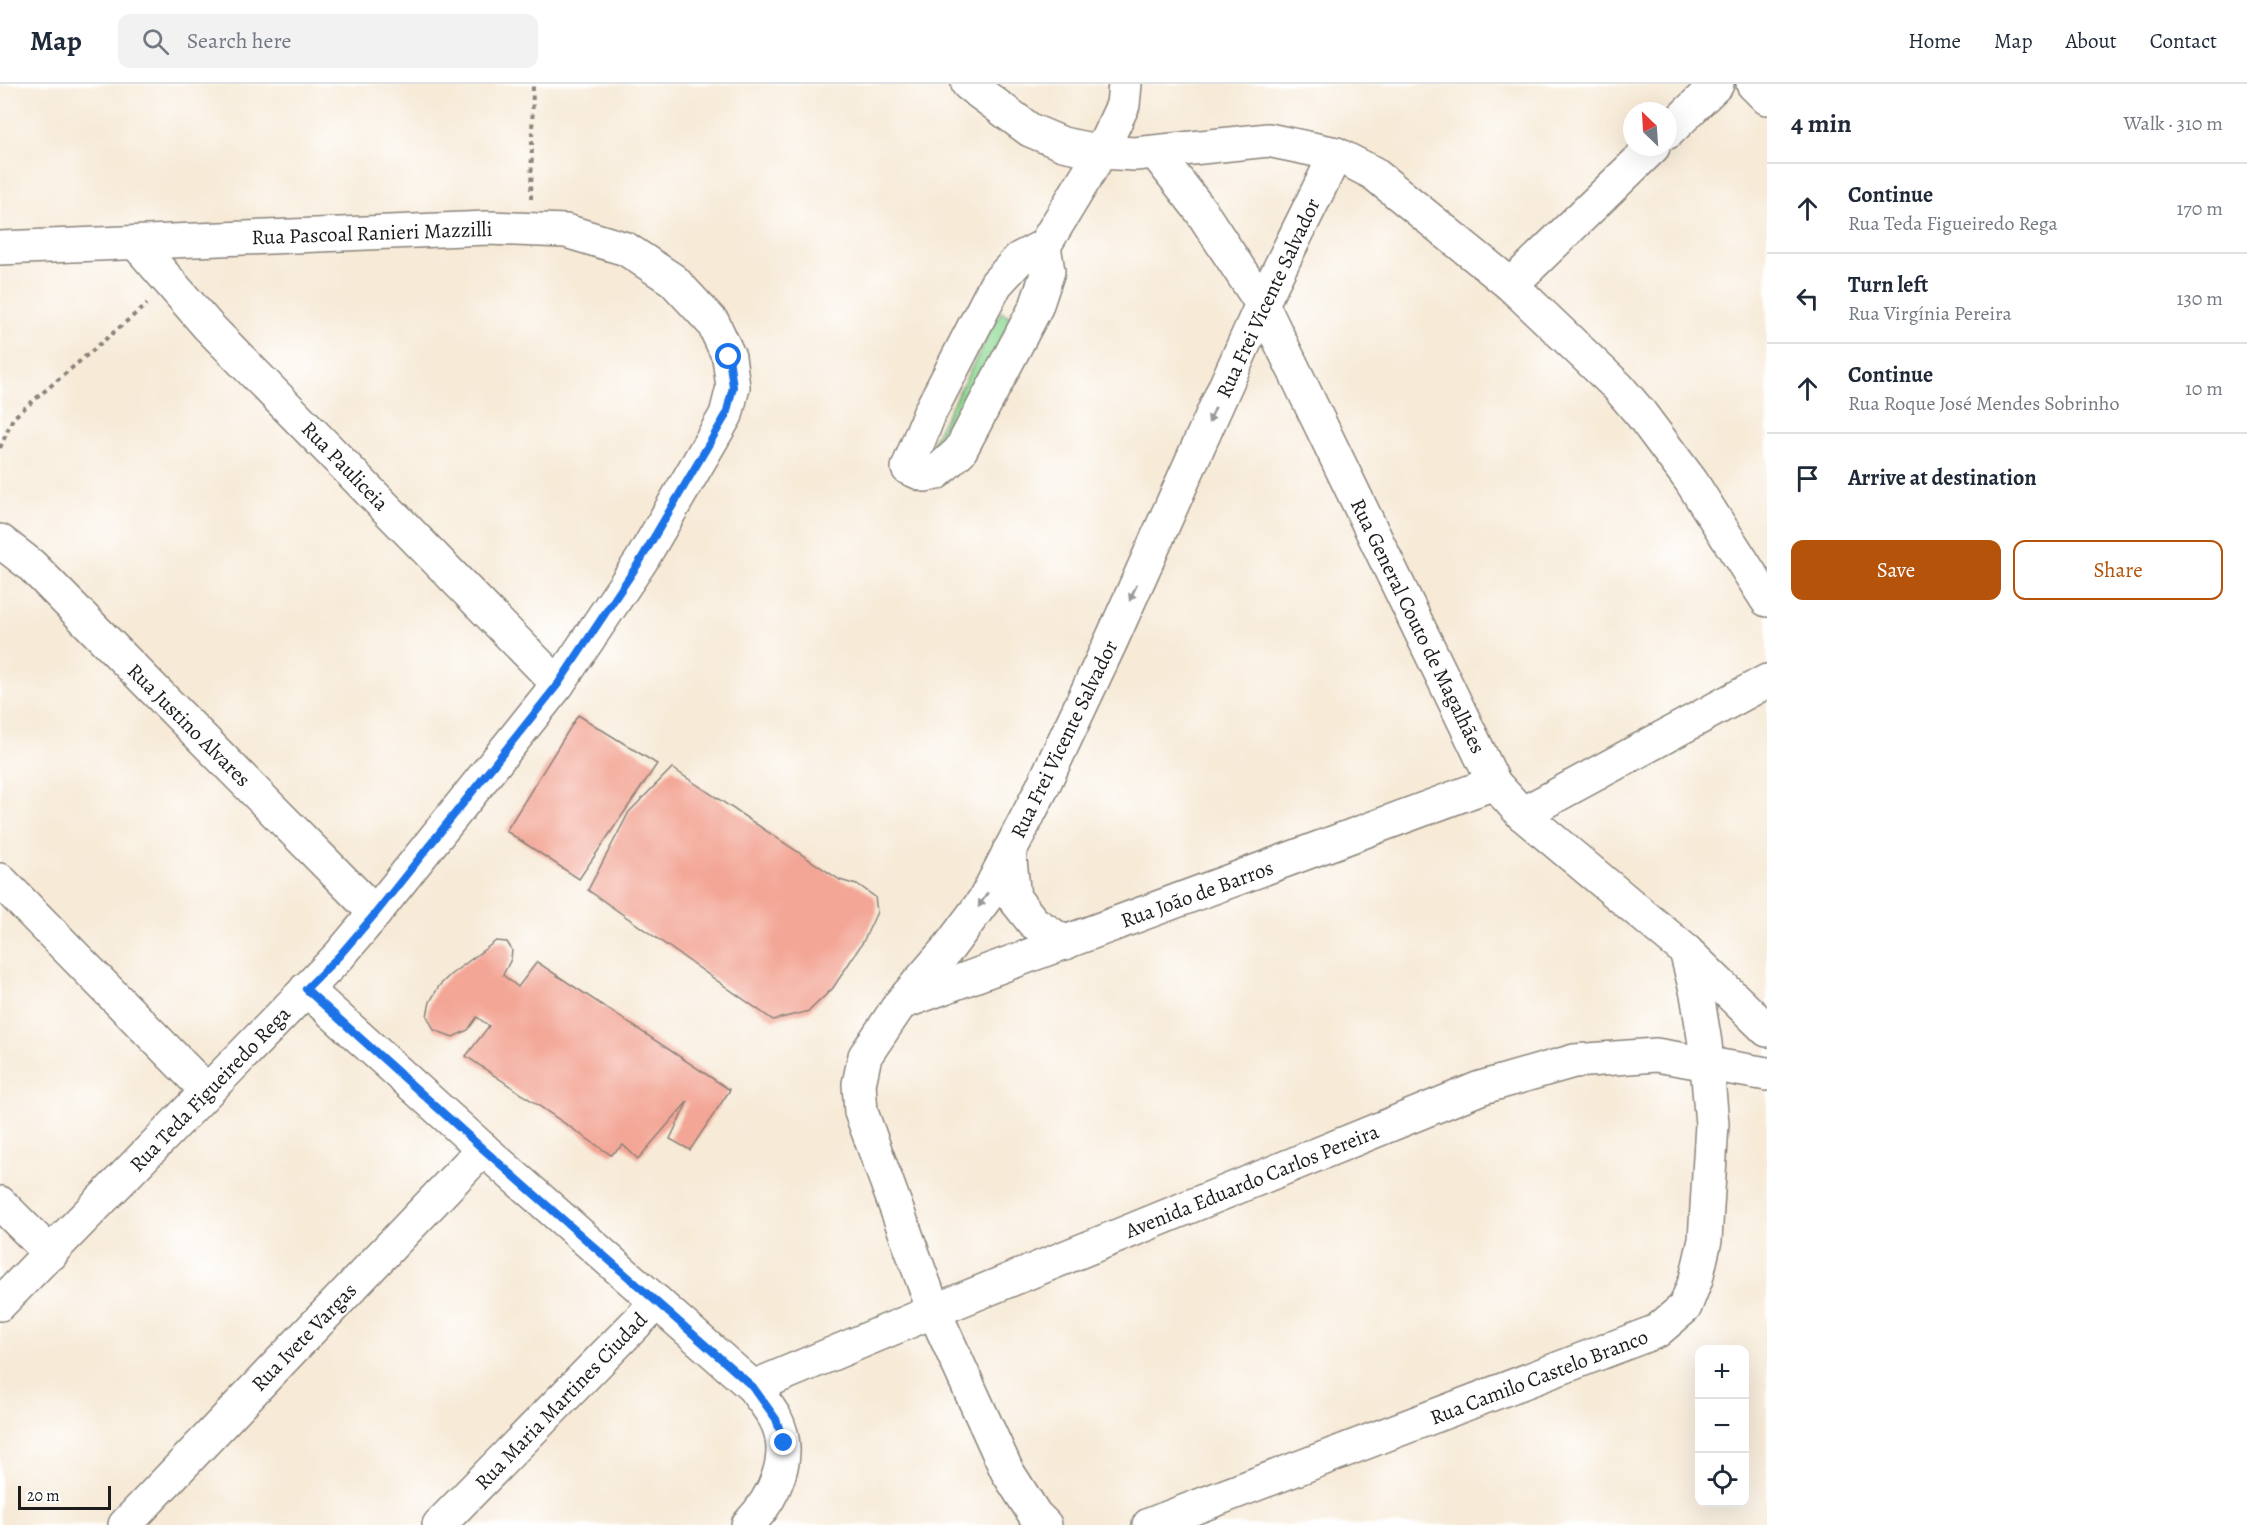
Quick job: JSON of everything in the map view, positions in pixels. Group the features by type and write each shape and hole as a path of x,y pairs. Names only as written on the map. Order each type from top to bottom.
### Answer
{"street":[{"path":"968,84 1030,130 1063,144 1101,152 1156,153 1268,140 1336,154 1373,173 1511,285 1618,387 1691,481 1767,600"},
{"path":"1044,246 1048,271 1036,307 960,452 936,473 925,475 908,468 930,412 996,284 1019,259 1044,246 1101,152 1123,105 1125,84"},
{"path":"1677,123 1717,84"},
{"path":"1754,84 1767,98"},
{"name":"Rua General Couto de Magalhães","path":"1156,153 1201,211 1262,304 1494,783 1522,814 1686,951 1767,1030"},
{"name":"Rua Frei Vicente Salvador","path":"934,1311 861,1112 859,1084 865,1056 900,1004 950,946 985,899 1042,788 1112,639 1262,304 1336,154"},
{"path":"1511,285 1644,156"},
{"name":"Rua Pascoal Ranieri Mazzilli","path":"0,248 488,228 566,231 626,249 673,280 713,323"},
{"name":"Rua Pauliceia","path":"136,243 207,325 558,684"},
{"name":"Rua Teda Figueiredo Rega","path":"0,1304 339,956 558,684 640,561 726,415 733,387 732,377 729,357 713,323"},
{"name":"Rua Justino Alvares","path":"0,542 31,565 375,914"},
{"path":"1522,814 1767,681"},
{"name":"Rua João de Barros","path":"900,1004 1494,783"},
{"path":"1010,851 1014,898 1033,922 1065,943"},
{"path":"0,880 207,1091"},
{"name":"Rua Camilo Castelo Branco","path":"1149,1525 1657,1331 1685,1307 1696,1279 1704,1240 1712,1124 1707,1062 1697,994 1686,951"},
{"path":"306,989 753,1387 776,1419 784,1443 782,1465 772,1492 748,1525"},
{"name":"Avenida Eduardo Carlos Pereira","path":"753,1387 1480,1088 1574,1061 1656,1054 1767,1074"},
{"name":"Rua Ivete Vargas","path":"124,1525 483,1149"},
{"path":"0,1203 51,1254"},
{"name":"Rua Maria Martines Ciudad","path":"440,1525 657,1302"},
{"path":"934,1311 1007,1471 1035,1515 1046,1525"}],"path":[{"path":"531,230 533,84"},
{"path":"0,448 13,418 171,284"}],"green space":[{"path":"1001,312 1020,321 953,439 931,445"}],"building":[{"path":"578,715 657,764 579,879 506,831"},
{"path":"672,768 840,880 860,886 875,897 877,912 863,942 833,988 809,1011 773,1020 588,890 629,812"},
{"path":"496,941 507,942 512,950 511,959 503,975 518,987 537,962 730,1090 690,1150 670,1139 688,1101 638,1159 623,1145 611,1155 466,1056 489,1026 477,1017 468,1030 453,1037 434,1030 427,1016 430,1002 439,986 450,975"}],"route":[{"path":"729,357 733,387 726,415 640,561 558,684 375,914 339,956 306,989 753,1387 776,1419 784,1443"}]}
